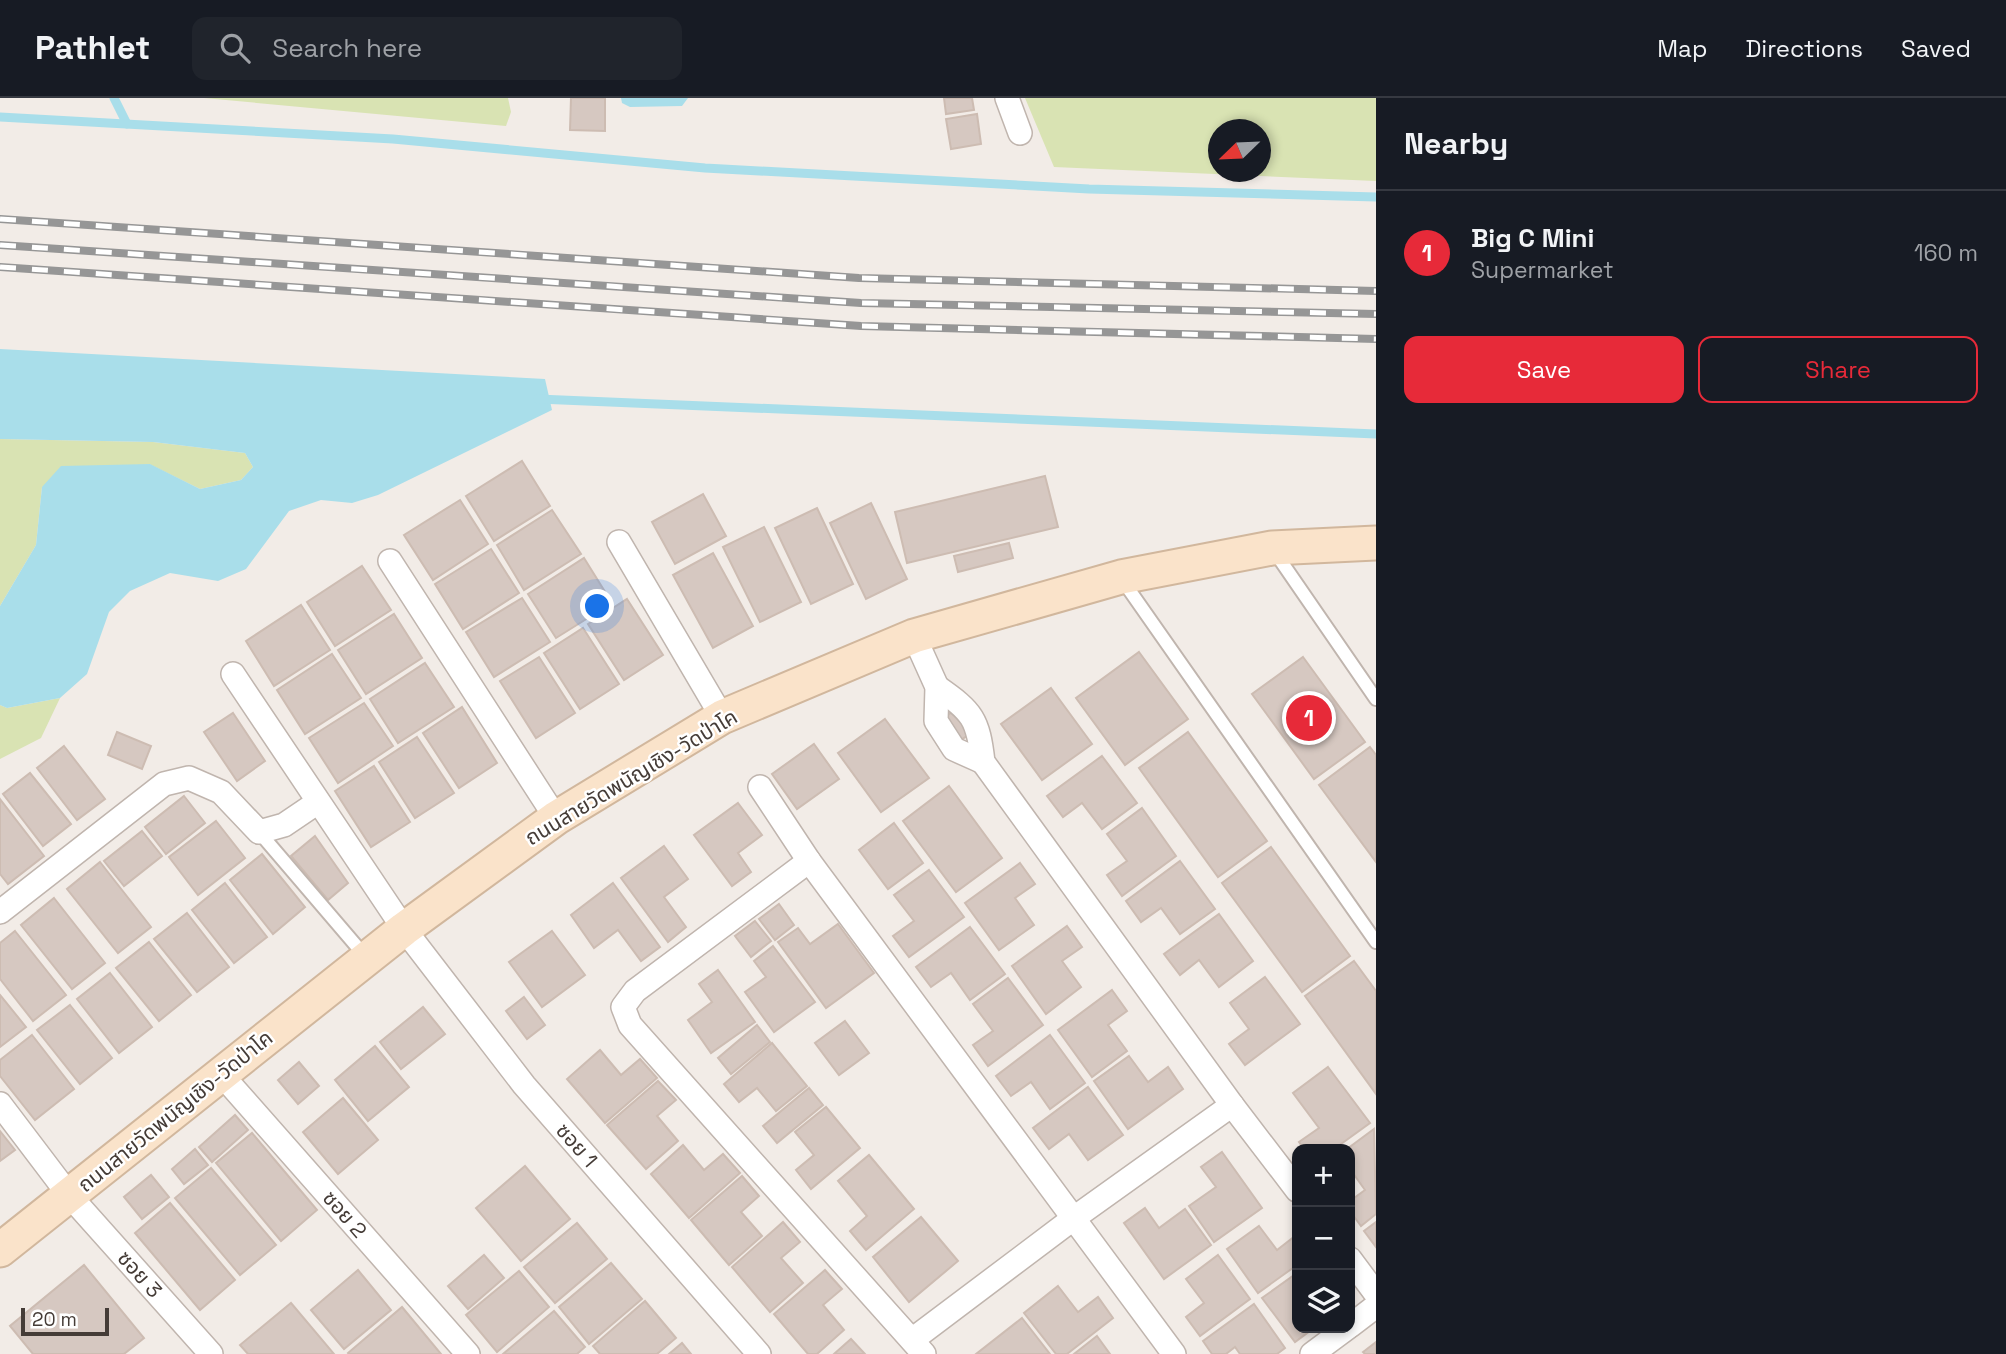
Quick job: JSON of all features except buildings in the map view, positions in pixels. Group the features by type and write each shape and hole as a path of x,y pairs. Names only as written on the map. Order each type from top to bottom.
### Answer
{"main road":[{"name":"ถนนสายวัดพนัญเชิง-วัดป่าโค","path":"0,1250 404,929 556,818 722,717 914,636 1121,578 1272,548 1376,543"}],"street":[{"path":"1007,98 1020,133"},
{"path":"619,542 722,717"},
{"path":"390,561 556,818"},
{"path":"914,636 937,687 936,721 954,749 983,762 1292,1183"},
{"name":"ซอย 1","path":"233,674 404,929 524,1085 759,1354"},
{"path":"937,687 963,705 980,731 983,762"},
{"path":"0,912 164,784 190,778 221,792 259,832 284,825 318,802"},
{"path":"760,788 809,861 1174,1354"},
{"path":"809,861 635,991 623,1007 630,1026 918,1347 1074,1218 1232,1105"},
{"name":"ซอย 2","path":"221,1074 468,1354"},
{"name":"ซอย 3","path":"0,1104 69,1195 211,1354"},
{"path":"1355,1266 1376,1294"},
{"path":"1355,1322 1376,1306"},
{"path":"1312,1354 1340,1333"}],"lane":[{"path":"1272,548 1376,699"},
{"path":"1121,578 1376,942"},
{"path":"259,832 367,958"}],"green space":[{"path":"204,98 508,98 511,112 506,126"},
{"path":"1025,98 1376,98 1376,181 1271,176 1271,119 1208,119 1208,174 1054,167"},
{"path":"0,439 153,442 245,453 253,467 241,480 200,489 149,464 42,487 36,545 0,606"},
{"path":"60,698 41,738 0,759 0,705 7,708"}],"water":[{"path":"621,98 688,98 682,106 630,107 622,103"},
{"path":"0,349 545,379 552,410 378,495 352,503 321,500 289,511 246,569 218,581 170,573 130,591 109,612 87,674 60,698 7,708 0,705 0,606 36,545 42,487 61,466 150,464 200,489 241,480 253,467 245,453 153,442 0,439"}],"waterway":[{"path":"114,98 127,124"},
{"path":"0,117 393,139 705,168 1089,189 1376,197"},
{"path":"538,399 1376,434"}],"railway":[{"path":"0,219 859,278 1376,291"},
{"path":"0,245 861,303 1376,314"},
{"path":"0,267 861,326 1376,339"}],"place":[{"name":"Big C Mini","path":"1309,718"}]}
